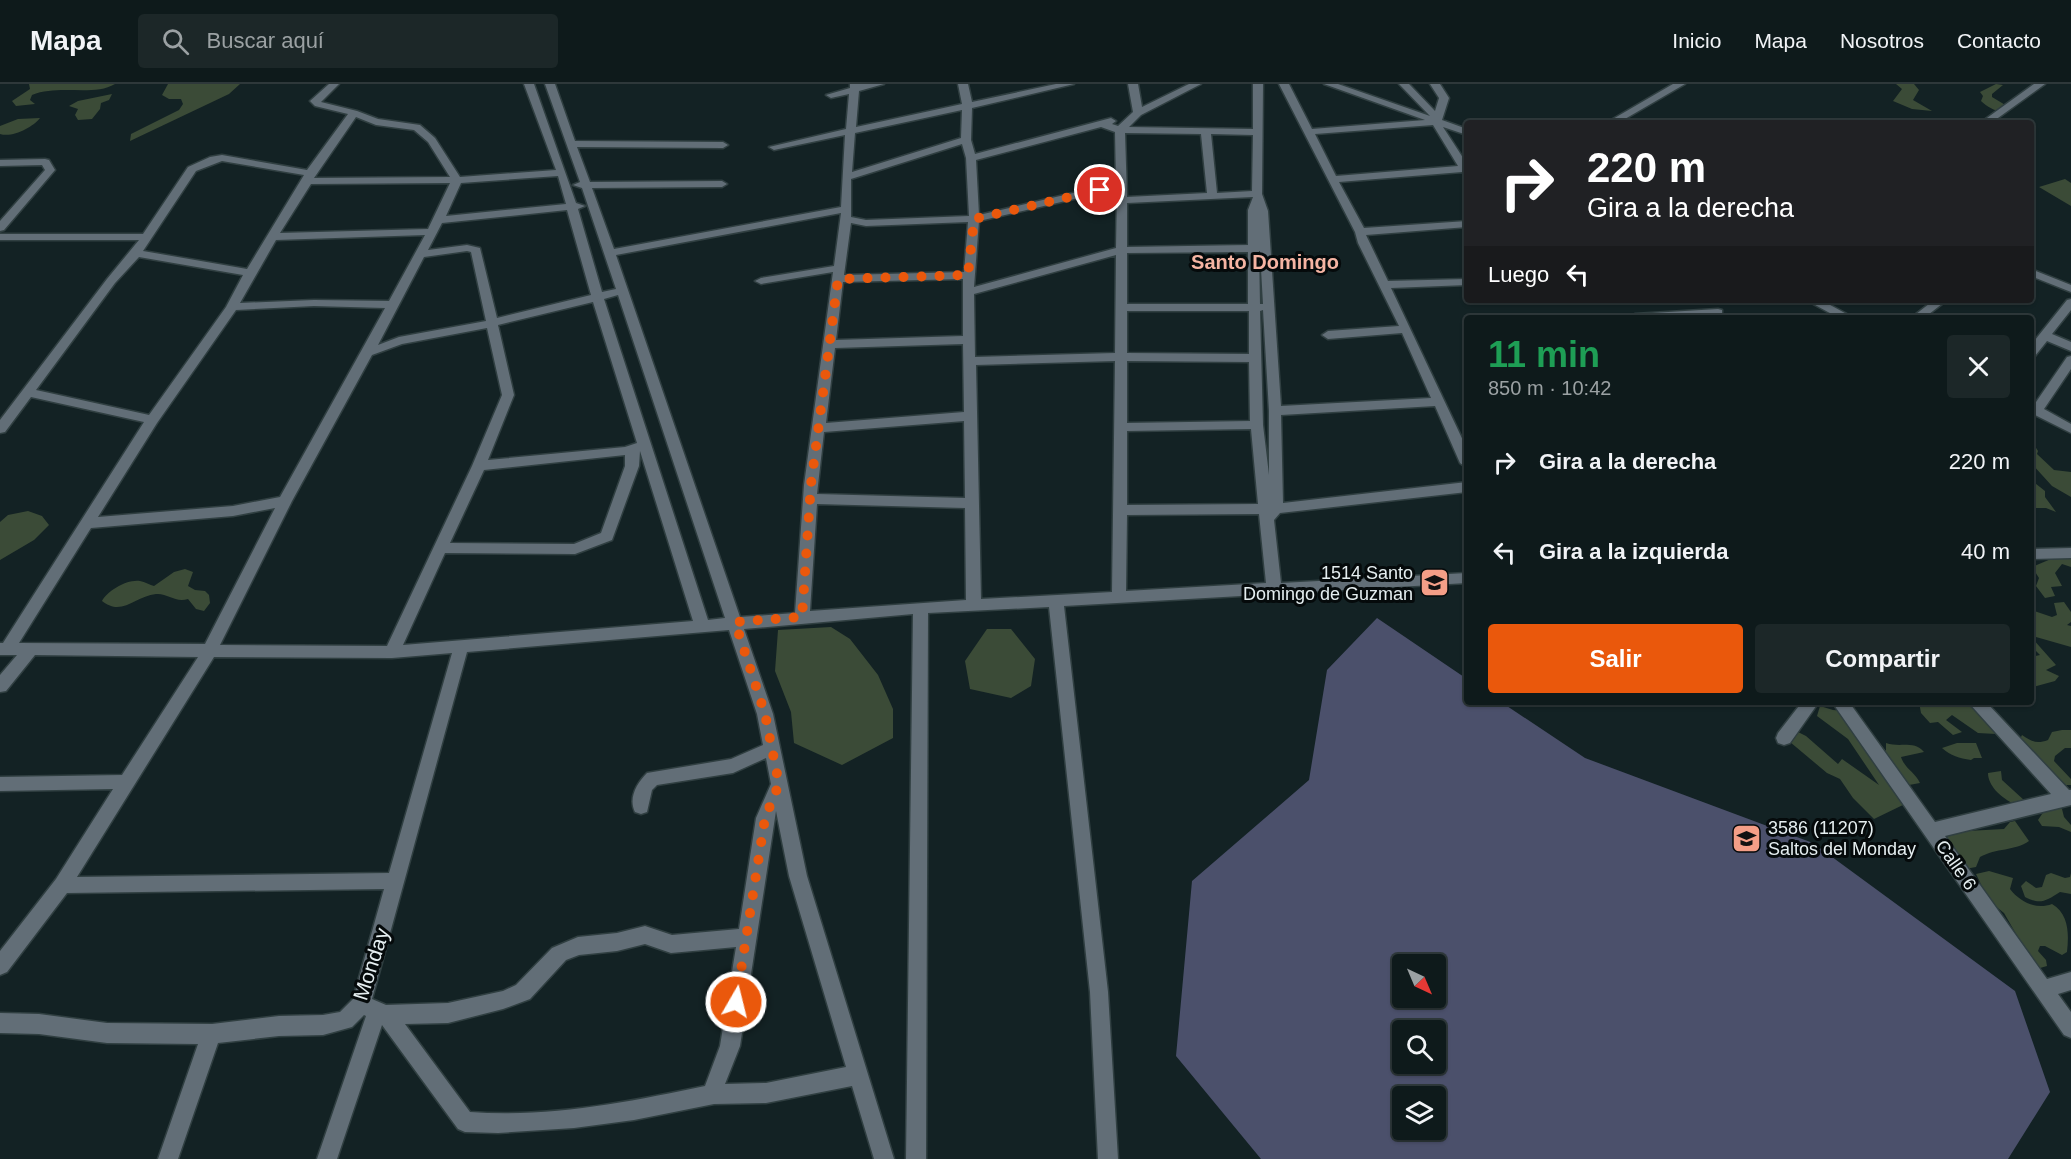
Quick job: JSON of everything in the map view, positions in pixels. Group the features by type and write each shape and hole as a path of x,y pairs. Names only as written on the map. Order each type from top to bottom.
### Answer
{"street":[{"path":"334,84 315,101 318,104 354,113 384,124 417,127 432,140 457,180"},
{"path":"529,84 563,179 638,448 702,626"},
{"path":"550,84 610,254 765,714 798,876 884,1159"},
{"path":"831,95 855,87 879,84"},
{"path":"963,84 966,140 972,158 974,219 968,275 974,606"},
{"path":"774,147 1069,84"},
{"path":"1119,598 1122,200 1120,130 1135,115 1133,84"},
{"path":"972,158 1135,115 1196,84"},
{"path":"1258,84 1258,196 1253,210 1259,248 1261,307 1275,411 1269,511"},
{"path":"1284,84 1360,232 1363,243 1406,329 1464,456"},
{"path":"1329,84 1464,131"},
{"path":"1404,84 1437,120 1464,167"},
{"path":"1435,84 1444,98 1437,120"},
{"path":"1616,120 1680,84"},
{"path":"1989,120 2040,84"},
{"path":"802,617 818,428 846,214 846,177 855,87"},
{"path":"4,649 88,523 152,420 232,308 250,273 309,177 354,113"},
{"path":"1309,132 1437,120"},
{"path":"1103,124 1120,130 1258,132"},
{"path":"1206,132 1212,196"},
{"path":"846,177 966,140"},
{"path":"572,144 723,145"},
{"path":"0,429 111,281 136,252 192,169 202,163 222,158 309,177 457,180 563,179 585,185 722,184"},
{"path":"0,164 38,161 45,162 50,170 0,228"},
{"path":"1332,179 1464,171"},
{"path":"0,966 62,885 210,650 285,501 384,323 431,232 440,220 457,180"},
{"path":"610,254 846,214 866,223 974,219 1121,185"},
{"path":"1122,200 1258,196"},
{"path":"440,220 592,205"},
{"path":"1360,232 1464,224"},
{"path":"272,237 431,232"},
{"path":"0,237 145,237"},
{"path":"392,652 479,466 508,395 476,250 467,248 420,254"},
{"path":"968,292 1121,250 1259,248"},
{"path":"136,252 250,273"},
{"path":"2034,273 2071,289"},
{"path":"761,281 839,274 968,275"},
{"path":"1383,285 1464,282"},
{"path":"367,353 399,341 492,323 622,291"},
{"path":"2034,349 2071,302"},
{"path":"232,308 314,303 392,305"},
{"path":"1709,303 1719,315"},
{"path":"1818,303 1842,315"},
{"path":"1921,315 1937,303"},
{"path":"1121,308 1261,307"},
{"path":"1261,307 1255,358 1257,425 1269,511 1274,589"},
{"path":"384,323 390,335 399,341"},
{"path":"1328,336 1406,329"},
{"path":"2045,335 2071,347"},
{"path":"830,344 969,340"},
{"path":"969,360 1121,357 1255,358"},
{"path":"2071,360 2034,410 2071,429"},
{"path":"28,392 152,420"},
{"path":"1275,411 1440,402"},
{"path":"818,428 970,416"},
{"path":"1120,427 1257,425"},
{"path":"479,466 638,448"},
{"path":"441,548 575,549 594,543 607,536 638,448"},
{"path":"1121,510 1269,511 1464,487"},
{"path":"811,499 972,504"},
{"path":"88,523 232,511 285,501"},
{"path":"2034,554 2071,553"},
{"path":"4,649 392,652 802,617 1464,578"},
{"path":"1056,601 1098,992 1108,1159"},
{"path":"916,1159 921,609"},
{"name":"Monday","path":"0,1023 39,1024 106,1033 212,1034 279,1026 323,1025 375,1010 397,881 461,647"},
{"path":"0,686 32,649"},
{"path":"1784,738 1809,705"},
{"name":"Calle 6","path":"1842,705 2071,1028"},
{"path":"1979,705 2068,798"},
{"path":"641,807 644,787 653,778 733,766 772,748"},
{"path":"0,784 125,782"},
{"path":"714,1094 715,1081 730,1046 765,818 779,784"},
{"path":"1932,831 2068,798"},
{"path":"62,885 397,881"},
{"path":"375,1010 448,1013 503,1000 524,992 560,954 578,946 617,942 645,935 671,944 746,937"},
{"path":"2044,988 2071,981"},
{"path":"375,1010 465,1122 497,1125 596,1116 650,1108 714,1094 766,1093 858,1075"},
{"path":"327,1159 375,1010"},
{"path":"168,1159 197,1070 212,1034"}],"green space":[{"path":"29,84 115,84 97,90 43,92 32,95 30,100 35,104 16,106 12,101 30,89"},
{"path":"168,84 240,84 229,94 130,141 131,134 179,110 183,104 181,99 169,99 162,95"},
{"path":"1896,84 1914,84 1919,90 1913,100 1932,111 1912,109 1893,101 1902,89"},
{"path":"1996,84 2003,85 1992,94 1992,97 2012,109 1996,110 1981,101 1983,96 1980,92"},
{"path":"112,94 109,100 101,103 100,109 92,119 78,120 75,115 78,109 69,106 78,101"},
{"path":"40,118 22,131 0,134 0,126 18,119"},
{"path":"2065,179 2071,183 2071,206 2039,187"},
{"path":"2034,445 2038,451 2037,454 2054,470 2071,472 2071,497 2052,486 2034,466"},
{"path":"2034,482 2045,491 2045,497 2056,512 2046,508 2034,508"},
{"path":"28,511 42,516 49,525 34,540 0,560 0,522 8,515"},
{"path":"2058,556 2071,558 2071,567 2062,564 2055,573 2062,586 2051,587 2055,596 2045,598 2036,586 2039,578 2034,566"},
{"path":"185,569 193,572 188,586 195,590 205,591 209,595 210,603 204,611 196,609 188,599 179,600 160,594 116,607 102,601 108,593 124,584 140,581 154,586 174,572"},
{"path":"2064,602 2071,612 2071,622 2067,625 2071,626 2071,647 2034,635 2034,611 2052,617 2057,615 2054,603"},
{"path":"831,627 850,639 878,675 893,709 893,738 842,765 794,743 791,712 775,671 778,630"},
{"path":"987,629 1011,629 1035,659 1031,686 1011,698 970,689 965,661"},
{"path":"2034,640 2056,665 2046,670 2059,676 2055,681 2034,687 2034,656 2040,655 2034,649"},
{"path":"1920,705 1977,705 2000,728 1996,734 1978,733 1952,715 1946,720 1962,732 1953,735 1938,722 1930,723 1921,713"},
{"path":"1820,706 1855,712 1886,751 1886,743 1916,746 1924,752 1901,757 1920,783 1909,785 1899,775 1907,803 1874,819 1853,798 1840,779 1827,773 1790,742 1792,729 1806,736 1838,764 1842,759 1879,785 1848,739 1817,716"},
{"path":"2071,730 2071,748 2065,748 2055,756 2054,761 2071,779 2071,785 2066,785 2020,739 2022,735 2035,742 2041,742 2048,740 2052,732"},
{"path":"1957,743 1976,743 1982,758 1971,760 1963,758 1952,755 1942,748"},
{"path":"2001,771 2002,780 2025,801 2012,803 1996,791 1990,782 1988,773"},
{"path":"2046,808 2062,809 2064,817 2071,825 2071,832 2059,827 2042,826 2038,820"},
{"path":"2015,821 2029,841 1980,857 1976,867 1965,869 1947,838 1948,832 2004,829 2010,822"},
{"path":"1989,871 2013,878 2010,889 2023,901 2040,906 2052,904 2058,908 2067,925 2067,952 2062,955 2045,946 2040,946 2038,951 2046,960 2047,966 2040,968 2031,960 2004,913 1989,901 1976,874"},
{"path":"2051,873 2065,878 2070,877 2071,873 2071,894 2060,892 2047,900 2039,901 2025,897 2021,886 2026,881 2036,888 2042,887 2046,875"}],"water":[{"path":"1377,618 1464,677 1464,705 1506,705 1585,758 1813,843 2015,991 2050,1092 2008,1159 1261,1159 1176,1056 1192,881 1309,780 1327,670"}],"place":[{"name":"1514 Santo Domingo de Guzman","path":"1434,583"},
{"name":"3586 (11207) Saltos del Monday","path":"1747,838"}],"district":[{"name":"Santo Domingo","path":"1265,262"}],"route":[{"path":"736,1002 765,818 779,784 765,714 735,622 802,617 811,484 838,279 968,275 974,219 1100,190"}]}
